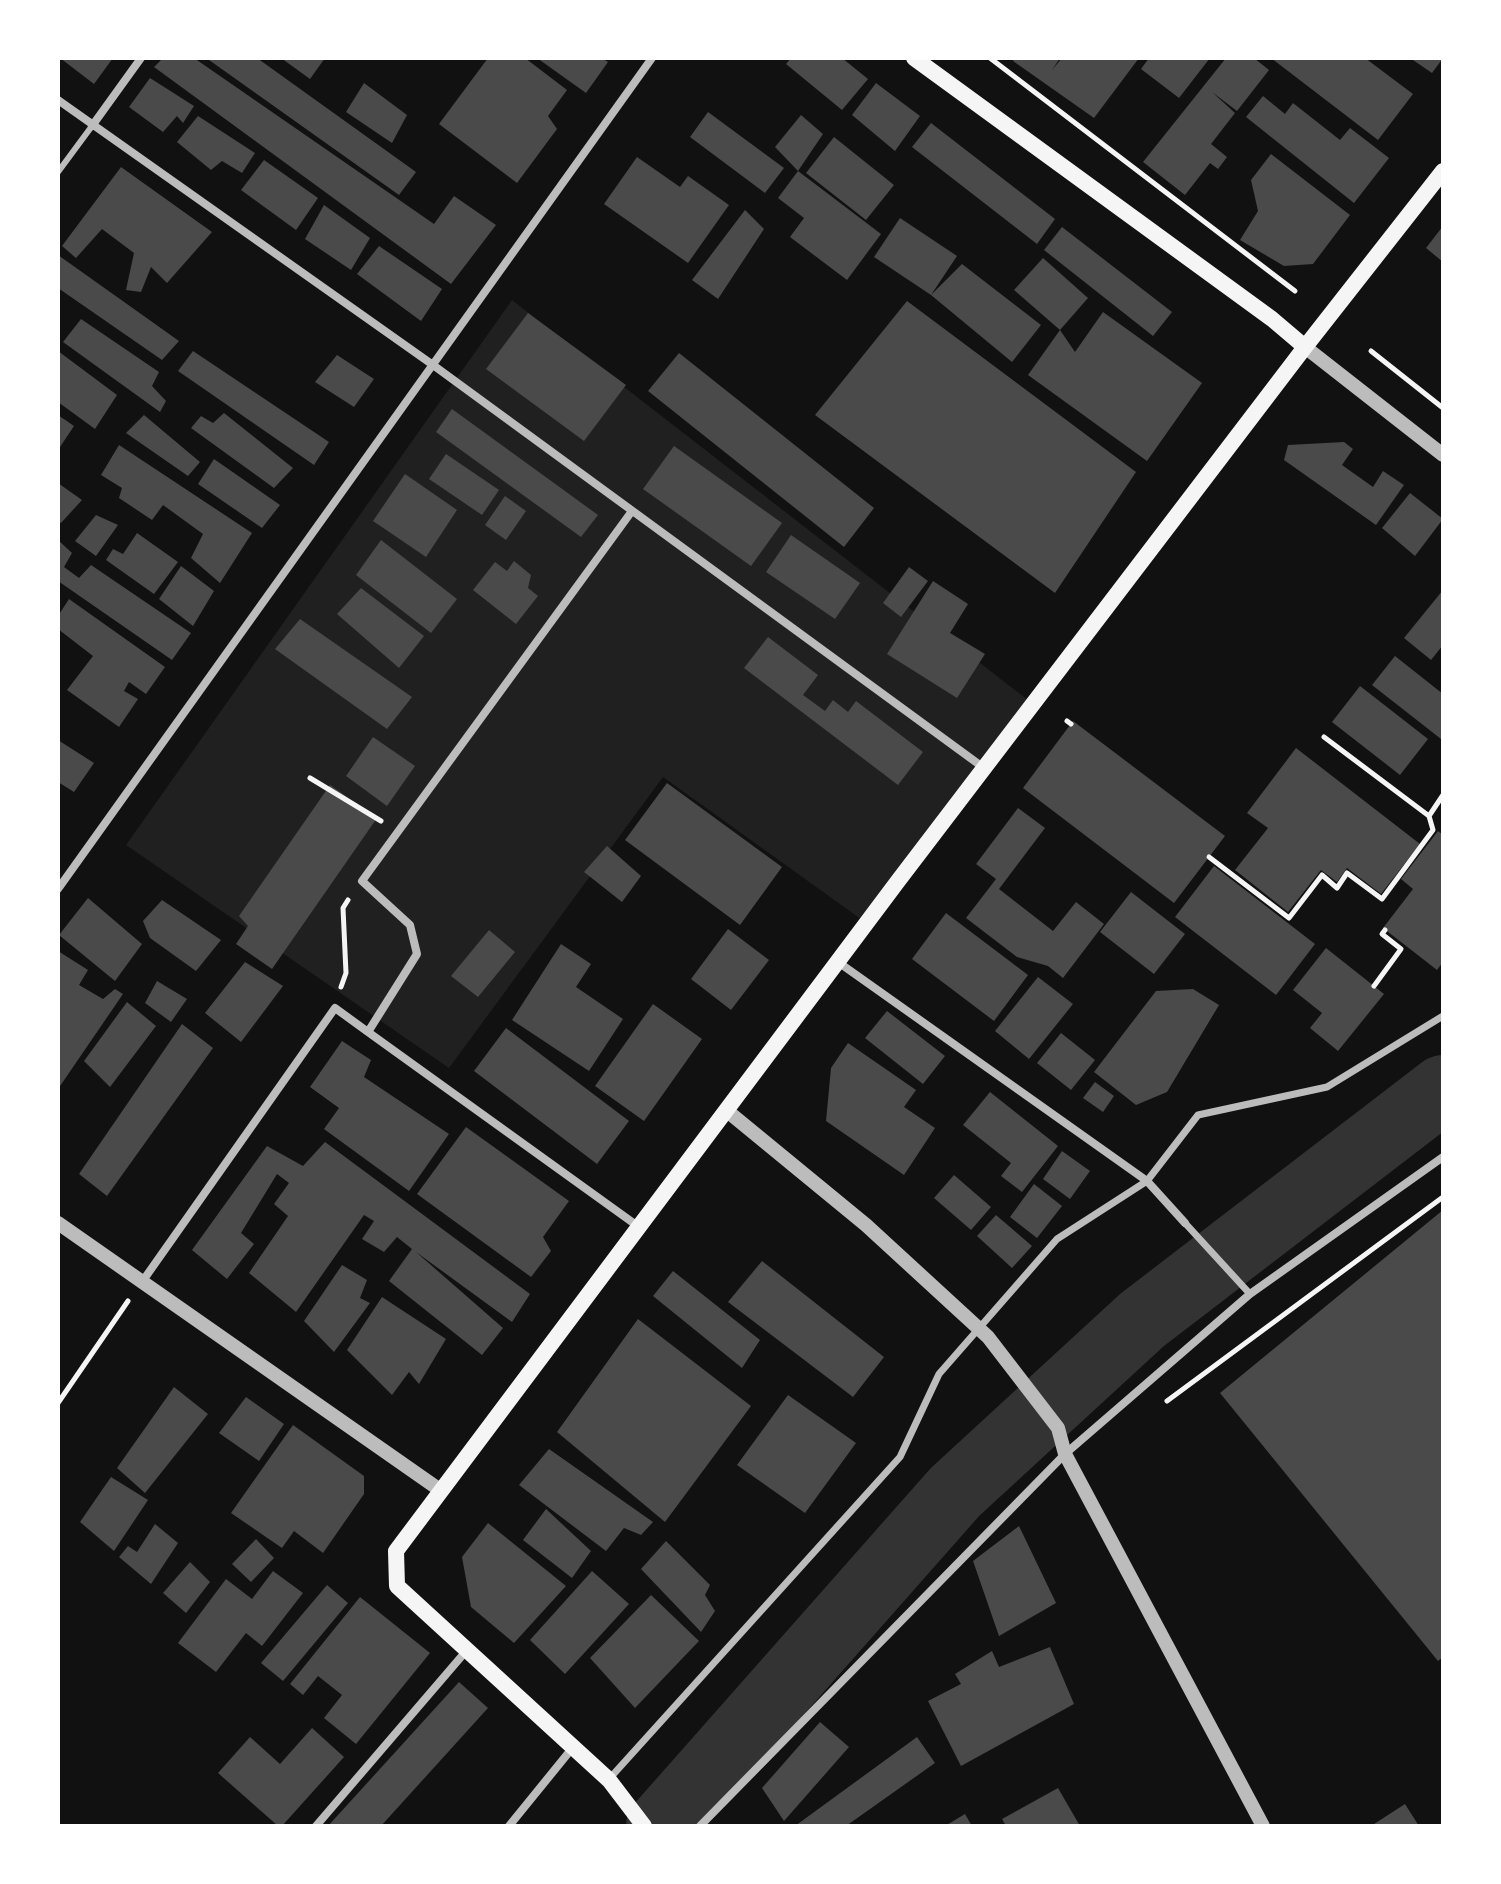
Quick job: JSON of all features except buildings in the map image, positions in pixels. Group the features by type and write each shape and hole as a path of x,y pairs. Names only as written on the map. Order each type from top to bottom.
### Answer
{"main road":[{"path":"914,58 1305,347"},
{"path":"644,1826 609,1780 397,1586 396,1551 984,768 1443,171"}],"street":[{"path":"92,126 141,58"},
{"path":"58,889 652,58"},
{"path":"58,100 433,365 984,768"},
{"path":"1305,347 1443,455"},
{"path":"368,1032 417,954 410,925 362,881 632,511"},
{"path":"838,962 1147,1181 1250,1294"},
{"path":"142,1282 335,1008 639,1227"},
{"path":"609,1780 900,1457 939,1374 983,1332 1057,1239 1147,1181 1198,1115 1327,1087 1443,1016"},
{"path":"726,1110 866,1225 983,1332 1058,1428 1065,1454 1263,1826"},
{"path":"700,1826 1065,1454 1250,1294 1443,1157"},
{"path":"58,1223 440,1490"},
{"path":"316,1826 467,1650"},
{"path":"509,1826 574,1746"}],"lane":[{"path":"58,172 92,126"}],"path":[{"path":"990,58 1295,291"},
{"path":"1371,351 1443,408"},
{"path":"1209,857 1289,918 1322,875 1337,888 1347,873 1382,899 1433,830 1429,816 1324,737"},
{"path":"310,778 398,832"},
{"path":"1429,816 1443,795"},
{"path":"335,1008 346,973 343,908 362,881"},
{"path":"1374,986 1401,949 1382,934 1385,930"},
{"path":"1165,1403 1443,1197"},
{"path":"58,1403 142,1282"}],"shaded area":[{"path":"512,300 1033,704 865,922 663,777 449,1068 126,845"}],"waterway":[{"path":"660,1826 955,1492 1142,1320 1443,1089"}]}
